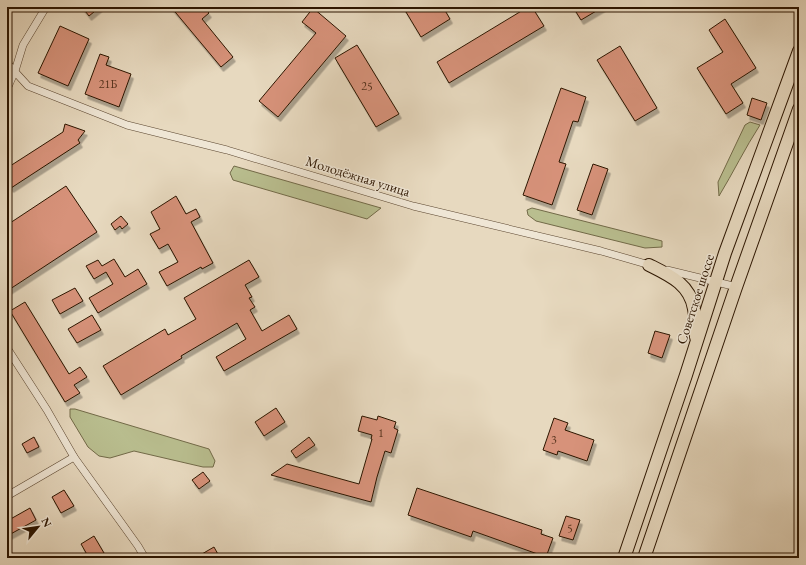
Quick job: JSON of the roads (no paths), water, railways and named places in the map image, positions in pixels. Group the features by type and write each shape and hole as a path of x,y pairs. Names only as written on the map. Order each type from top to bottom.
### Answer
{"highway":[{"name":"Советское шоссе","path":"624,558 716,282 799,51"},
{"path":"644,558 736,287 799,109"},
{"path":"649,265 675,278 691,297 694,309 696,345"}],"street":[{"path":"7,89 15,72 24,45 46,7"},
{"name":"Молодёжная улица","path":"7,64 28,86 127,125 227,150 413,206 601,250 649,265 736,287"},
{"path":"7,348 47,410 74,457 145,558"},
{"path":"7,496 74,457"}]}
